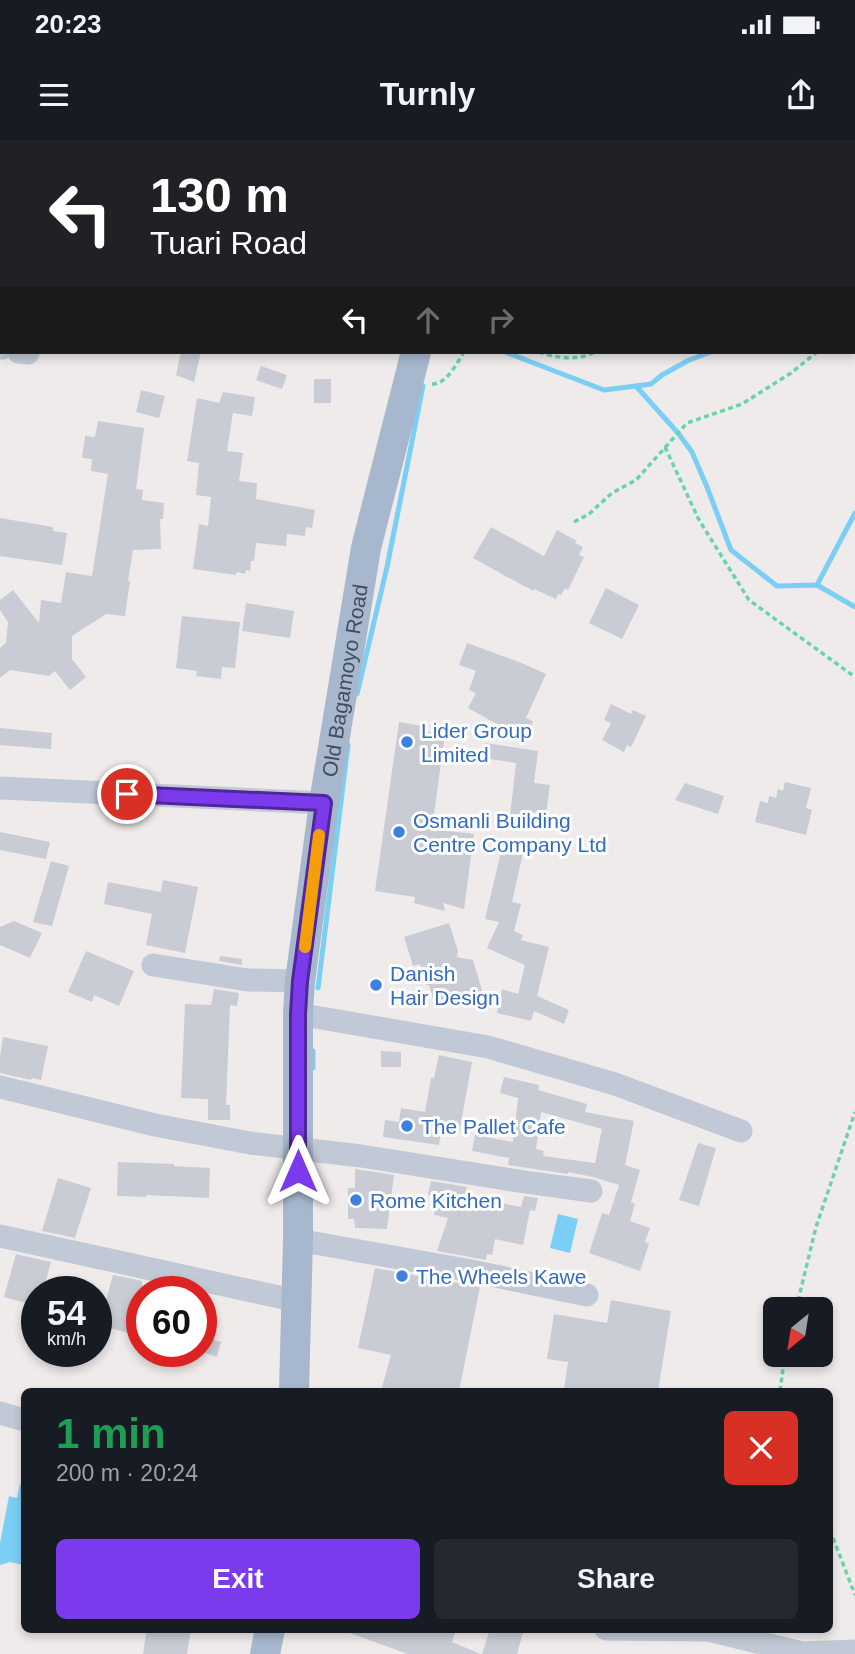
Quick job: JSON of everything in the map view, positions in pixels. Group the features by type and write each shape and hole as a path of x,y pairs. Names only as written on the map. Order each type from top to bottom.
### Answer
{"main road":[{"name":"Old Bagamoyo Road","path":"294,1388 300,981 324,803 366,548 416,354"},
{"path":"265,1654 269,1633"}],"street":[{"path":"0,788 324,803"},
{"path":"153,965 248,980 300,981"},
{"path":"298,1014 488,1047 615,1084 741,1131"},
{"path":"0,1087 155,1125 250,1143 361,1156 591,1191"},
{"path":"0,1236 297,1301"},
{"path":"298,1240 587,1295"},
{"path":"0,1413 21,1419"},
{"path":"720,1633 803,1653 855,1651"}],"path":[{"path":"409,382 438,384 450,373 463,354"},
{"path":"544,354 569,358 591,354"},
{"path":"574,522 589,514 612,493 636,480 687,423 742,404 791,373 815,354"},
{"path":"665,447 699,520 749,600 855,677"},
{"path":"799,1297 816,1227 855,1112"},
{"path":"780,1388 784,1367"},
{"path":"833,1538 855,1595"}],"water":[{"path":"558,1214 578,1219 570,1253 550,1248"},
{"path":"21,1484 21,1564 10,1562 0,1565 0,1543 9,1496 17,1498"}],"building":[{"path":"181,354 201,354 194,382 176,375"},
{"path":"261,366 287,375 282,389 256,380"},
{"path":"314,379 331,379 331,403 314,403"},
{"path":"141,390 165,396 159,418 136,412"},
{"path":"223,392 255,397 252,416 233,413 227,451 243,453 239,481 257,483 256,499 315,510 312,528 306,527 305,536 287,534 286,546 256,543 250,571 246,570 245,574 237,572 236,575 193,569 199,524 208,526 211,497 196,495 199,463 187,461 197,398 219,403"},
{"path":"98,421 144,428 136,489 143,490 142,500 164,503 163,519 160,519 161,549 133,550 125,616 106,614 72,636 72,659 86,677 70,690 55,671 49,676 10,670 0,678 0,648 6,643 8,622 0,610 0,600 13,590 39,623 41,600 61,603 66,572 92,576 108,474 91,471 92,459 82,458 85,436 95,437"},
{"path":"0,518 53,527 53,531 67,533 62,565 0,556"},
{"path":"491,527 544,556 557,530 577,541 575,543 583,547 579,555 584,557 568,590 565,588 556,599 534,591 473,558"},
{"path":"606,588 639,605 622,639 589,623"},
{"path":"246,603 294,611 290,638 242,631"},
{"path":"182,616 240,622 235,668 222,667 221,679 196,676 197,671 176,668"},
{"path":"467,643 546,674 526,718 533,721 526,740 468,708 476,693 469,690 476,671 459,665"},
{"path":"611,704 631,714 633,710 646,716 631,747 627,745 624,752 602,740 611,723 604,720"},
{"path":"399,722 422,726 422,731 445,734 432,829 474,834 464,909 443,903 445,911 414,903 415,897 375,891"},
{"path":"0,728 52,733 51,749 0,745"},
{"path":"485,743 538,751 534,783 550,785 546,814 531,812 530,818 510,816 516,763 483,758"},
{"path":"785,782 811,788 806,808 812,810 806,835 755,822 760,801 768,803 769,796 776,798 778,789 783,791"},
{"path":"685,783 724,796 718,814 675,800"},
{"path":"0,832 50,842 46,859 0,850"},
{"path":"502,848 523,853 512,902 521,904 514,931 523,935 521,940 549,947 537,996 569,1010 564,1024 534,1011 531,1021 497,1013 502,989 518,994 525,965 487,948 499,922 485,919"},
{"path":"51,861 69,866 52,926 33,922"},
{"path":"163,880 198,887 185,953 146,945 152,914 104,904 108,882 161,892"},
{"path":"14,921 42,933 30,958 0,945 0,927"},
{"path":"449,923 458,951 457,957 473,960 483,994 471,991 434,1002 420,964 413,966 404,937"},
{"path":"86,951 134,971 119,1006 94,995 92,1002 68,992"},
{"path":"220,956 242,959 242,965 219,961"},
{"path":"214,989 239,993 237,1006 230,1005 226,1105 230,1105 230,1120 208,1120 208,1099 181,1098 185,1004 211,1005"},
{"path":"3,1037 48,1046 41,1080 0,1073"},
{"path":"381,1051 401,1052 401,1067 381,1067"},
{"path":"439,1055 472,1062 459,1134 441,1131 439,1145 383,1137 385,1120 399,1122 401,1108 425,1112 431,1078 434,1078"},
{"path":"504,1077 539,1085 538,1090 587,1104 585,1112 634,1121 625,1165 640,1170 631,1202 635,1204 630,1221 650,1228 645,1242 649,1244 640,1271 589,1253 602,1213 609,1215 619,1185 568,1172 508,1165 509,1158 472,1151 475,1135 513,1142 518,1098 500,1093","holes":["541,1112 602,1129 595,1163 543,1156 544,1151 536,1149"]},
{"path":"698,1143 716,1148 699,1206 679,1200"},
{"path":"118,1162 210,1168 209,1198 117,1196"},
{"path":"355,1169 394,1175 387,1229 355,1228 354,1219 348,1219 348,1188 355,1188"},
{"path":"58,1178 91,1188 75,1238 42,1231"},
{"path":"431,1181 467,1187 465,1196 521,1207 524,1196 538,1198 535,1211 530,1210 523,1245 495,1239 492,1255 487,1254 486,1260 437,1251 448,1218 434,1215 438,1197 428,1195"},
{"path":"16,1254 51,1262 47,1276 21,1276 21,1302 4,1297"},
{"path":"375,1268 480,1287 460,1388 382,1388 391,1355 358,1348"},
{"path":"113,1275 126,1278 126,1333 112,1329"},
{"path":"611,1300 671,1311 658,1388 564,1388 568,1362 547,1359 554,1314 607,1323"},
{"path":"217,1341 221,1342 217,1357"},
{"path":"146,1633 190,1633 187,1654 143,1654"},
{"path":"350,1633 455,1633 452,1642 481,1654 408,1654"},
{"path":"489,1633 523,1633 517,1654 482,1654"}],"waterway":[{"path":"510,354 604,390 636,386 692,452 731,550 777,586 817,585 855,607"},
{"path":"636,386 651,384 689,360 706,354"},
{"path":"357,694 387,567 423,386"},
{"path":"817,585 855,513"},
{"path":"318,988 348,745"},
{"path":"313,1051 313,1068"}],"slow traffic":[{"path":"305,947 319,835"}],"place":[{"name":"Lider Group Limited","path":"407,742"},
{"name":"Osmanli Building Centre Company Ltd","path":"399,832"},
{"name":"Danish Hair Design","path":"376,985"},
{"name":"The Pallet Cafe","path":"407,1126"},
{"name":"Rome Kitchen","path":"356,1200"},
{"name":"The Wheels Kawe","path":"402,1276"}],"route":[{"path":"127,794 324,803 300,981 298,1171"}]}
